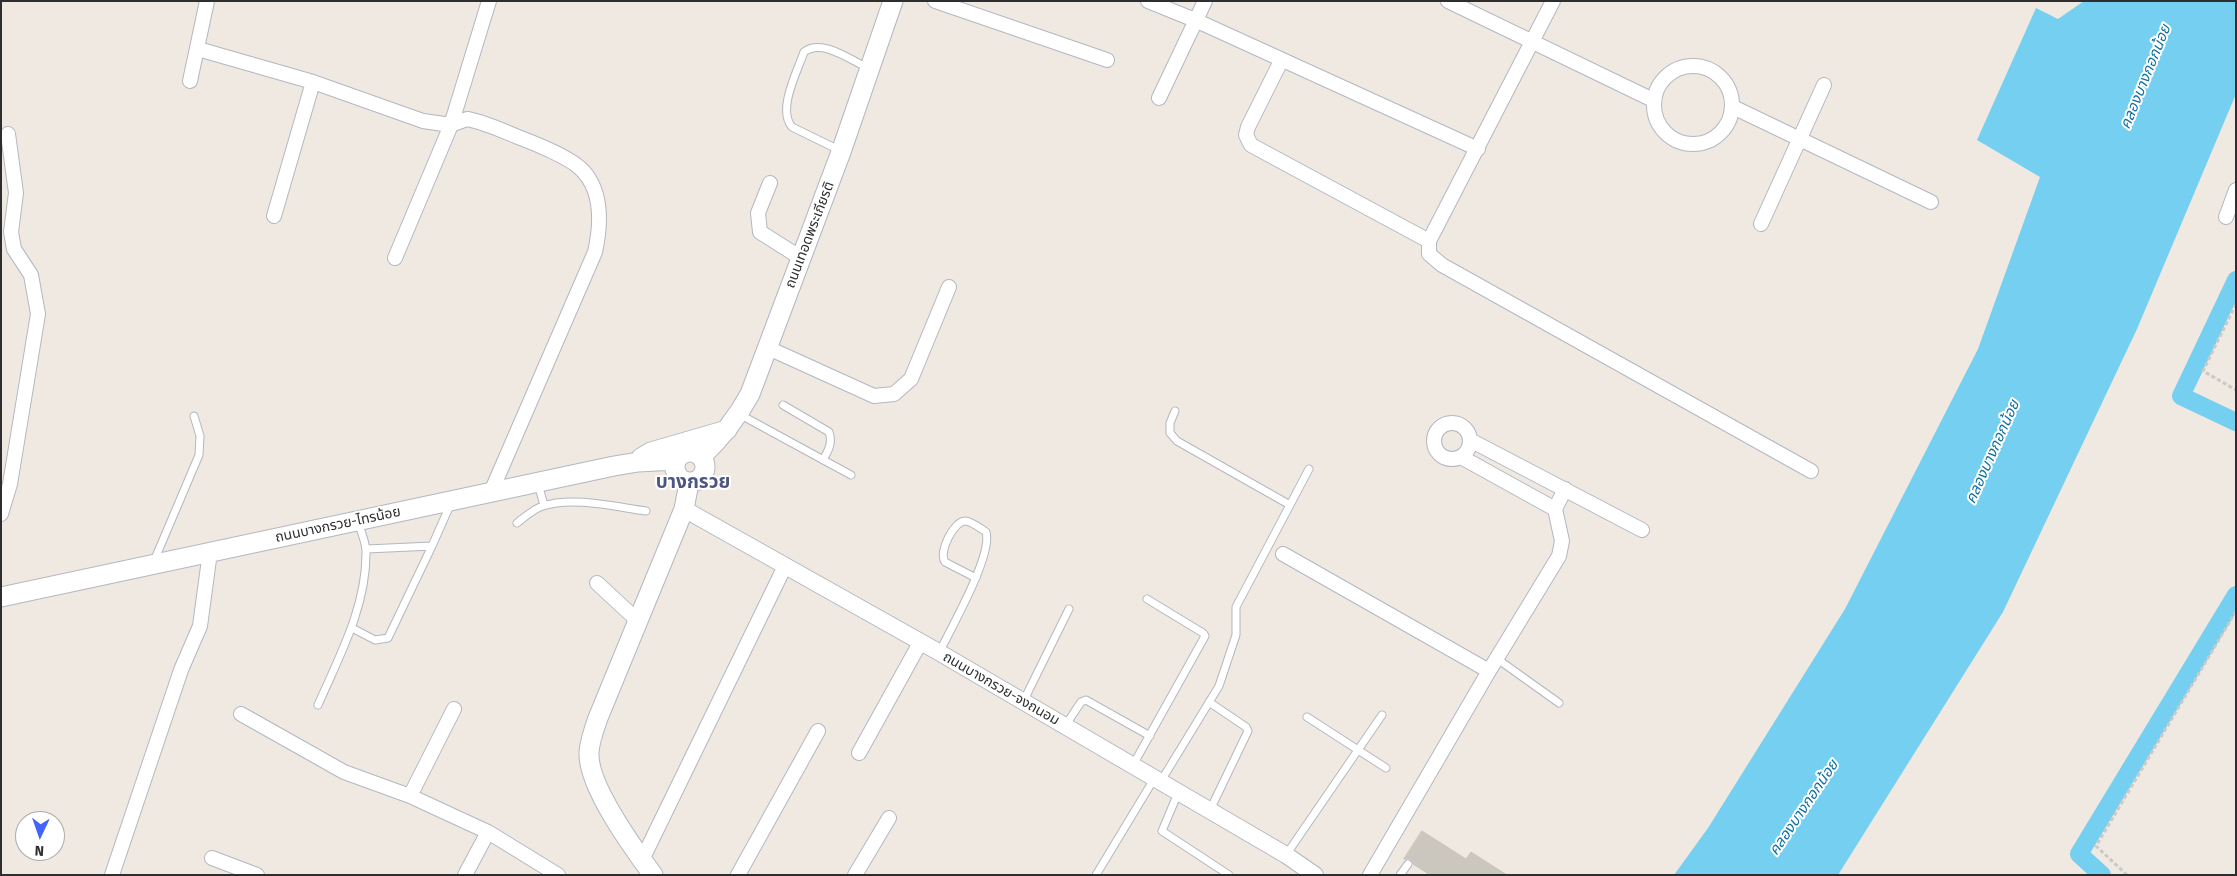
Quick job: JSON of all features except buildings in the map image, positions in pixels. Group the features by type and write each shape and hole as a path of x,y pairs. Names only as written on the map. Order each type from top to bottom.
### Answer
{"main road":[{"name":"ถนนเทอดพระเกียรติ","path":"702,456 727,430 750,394 766,347 842,152 893,1"},
{"path":"633,463 651,452 727,430"},
{"path":"691,452 702,456 706,467 701,478 689,483 679,477 676,472 676,460 685,453 691,452"},
{"name":"ถนนบางกรวย-ไทรน้อย","path":"1,597 633,463 676,460"},
{"path":"633,463 662,474 674,486 684,509"},
{"path":"653,875 598,789 592,773 589,753 598,718 684,509 689,483"}],"street":[{"path":"190,81 207,1"},
{"path":"395,258 451,125 489,1"},
{"path":"935,1 1107,60"},
{"path":"1148,1 1195,20 1281,61 1478,149"},
{"path":"1159,98 1205,1"},
{"path":"1448,1 1653,100"},
{"path":"1553,1 1429,241 1430,254 1442,265 1810,471"},
{"path":"198,49 313,82 423,121 451,125 467,119 476,120 534,143 580,168 593,189 599,208 600,230 595,252 491,492"},
{"path":"1281,61 1248,127 1246,135 1251,145 1429,241"},
{"path":"1685,67 1708,69 1726,84 1733,107 1726,127 1710,141 1689,144 1670,137 1665,132 1656,121 1653,100 1664,78 1685,67"},
{"path":"274,216 313,82"},
{"path":"1761,224 1824,85"},
{"path":"1733,107 1800,141 1930,202"},
{"path":"1,514 10,484 38,314 31,275 14,249 11,232 16,192 8,134"},
{"path":"770,183 758,213 760,232 801,258"},
{"path":"2226,217 2235,197"},
{"path":"766,347 874,396 894,394 911,379 949,287"},
{"path":"1448,424 1458,424 1467,430 1470,440 1468,450 1461,458 1451,460 1441,456 1435,448 1434,438 1439,428 1448,424"},
{"path":"1470,440 1642,530"},
{"path":"1461,458 1555,509"},
{"path":"1370,875 1496,658 1559,556 1562,541 1555,509 1565,489"},
{"name":"ถนนบางกรวย-จงถนอม","path":"684,509 920,642 1158,780 1286,855 1315,875"},
{"path":"112,875 181,670 200,626 210,552"},
{"path":"1283,554 1489,671"},
{"path":"642,860 785,566"},
{"path":"598,584 638,621"},
{"path":"859,753 920,642"},
{"path":"410,796 454,708"},
{"path":"241,714 344,772 410,796 488,832 558,875"},
{"path":"738,875 818,730"},
{"path":"855,875 888,818"},
{"path":"465,875 488,832"},
{"path":"212,858 257,875"}],"lane":[{"path":"842,152 792,127 786,120 785,108 801,60 804,52 810,47 818,45 871,70"},
{"path":"783,404 829,432 830,446 822,460"},
{"path":"1175,411 1170,423 1170,433 1177,441 1290,505"},
{"path":"739,414 851,475"},
{"path":"153,564 199,455 200,436 194,416"},
{"path":"1096,875 1219,686 1236,636 1236,607 1309,469"},
{"path":"538,483 544,505"},
{"path":"352,628 375,640 388,638 453,500"},
{"path":"517,523 544,505 586,503 646,511"},
{"path":"939,653 976,578 988,538 986,532 967,520 961,521 957,523 949,537 941,553 942,558 945,562 976,578"},
{"path":"318,705 352,628 363,579 366,550 358,521"},
{"path":"366,550 432,546"},
{"path":"1133,766 1204,636 1203,633 1147,599"},
{"path":"1023,702 1069,609"},
{"path":"1496,658 1559,703"},
{"path":"1065,727 1081,702 1086,700 1150,736"},
{"path":"1209,702 1246,727 1248,731 1210,811"},
{"path":"1286,855 1382,714"},
{"path":"1307,717 1386,768"},
{"path":"1178,793 1162,831 1228,875"},
{"path":"1400,875 1408,864"}],"path":[{"path":"2236,304 2203,371 2236,390"},
{"path":"2128,875 2096,846 2236,611"}],"water":[{"name":"คลองบางกอกน้อย","path":"2084,1 2236,1 2236,94 2137,329 2003,612 1838,875 1674,875 1708,828 1845,609 1978,349 2040,177 1977,140 2036,8 2058,19"}],"waterway":[{"path":"2236,280 2181,396 2236,422"},
{"path":"2102,875 2079,854 2236,595"}],"district":[{"name":"บางกรวย","path":"693,483"}]}
